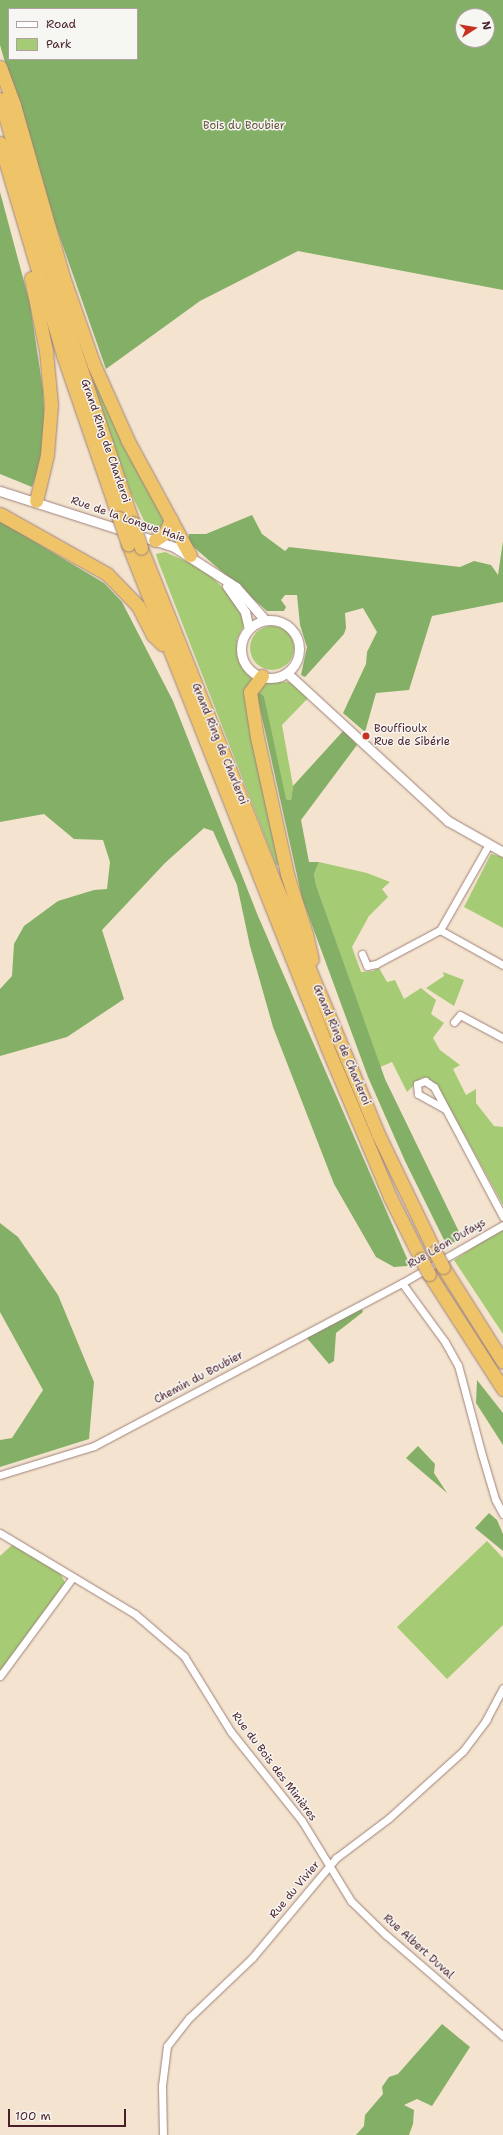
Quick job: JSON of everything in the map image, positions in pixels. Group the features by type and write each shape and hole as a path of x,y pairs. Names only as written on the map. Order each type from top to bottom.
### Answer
{"highway":[{"path":"0,67 14,105 60,270 94,365 128,441 190,555"},
{"path":"0,81 14,105"},
{"name":"Grand Ring de Charleroi","path":"0,100 75,351 141,548 318,992 382,1141 443,1267 503,1362"},
{"name":"Grand Ring de Charleroi","path":"0,143 30,248 128,544 168,650 330,1054 390,1197 421,1260 503,1389"},
{"path":"30,248 31,278 46,351 50,405 47,455 36,501"},
{"path":"0,514 108,574 125,590 138,606 153,635 168,650"},
{"path":"155,540 165,533 171,519"},
{"path":"262,676 250,692 256,730 273,816 287,874 306,934 318,992"}],"street":[{"name":"Rue de la Longue Haie","path":"0,491 36,501 155,540 190,555 236,586 265,620"},
{"name":"Rue de la Longue Haie","path":"219,575 245,612 249,629"},
{"path":"265,620 283,623 297,637 298,656 287,672 273,677 262,676 250,669 243,657 242,642 249,629 265,620"},
{"path":"287,672 448,821 503,852"},
{"path":"362,954 367,966 376,964 440,930 489,844"},
{"path":"440,930 503,965"},
{"path":"454,1022 460,1015 503,1038"},
{"path":"445,1109 503,1217"},
{"name":"Rue Léon Dufays","path":"402,1283 503,1225"},
{"path":"402,1283 445,1342 458,1365 495,1499 503,1514"},
{"name":"Chemin du Boubier","path":"0,1475 94,1446 402,1283"},
{"name":"Rue du Bois des Minières","path":"0,1533 135,1614 184,1656 231,1732 297,1815 330,1865"},
{"path":"0,1676 73,1577"},
{"name":"Rue du Vivier","path":"163,2135 162,2086 167,2046 189,2018 252,1958 330,1865 389,1818 463,1751 486,1720 503,1688"},
{"name":"Rue Albert Duval","path":"330,1865 352,1901 386,1935 503,2036"}],"green space":[{"name":"Bois du Boubier","path":"0,0 503,0 503,290 298,251 200,301 106,369 37,172 0,45"},
{"path":"0,192 30,304 43,390 46,446 32,487 0,474"},
{"path":"91,367 165,517 163,527 152,533 147,527 131,493 96,395"},
{"path":"252,515 262,534 285,551 289,547 460,567 474,561 491,565 498,575 503,541 503,602 432,616 409,690 376,693 365,732 343,713 366,664 367,652 377,632 363,608 345,613 346,628 344,634 305,677 301,675 307,647 300,625 297,595 285,595 281,600 286,607 284,611 267,611 188,542 189,534 206,534"},
{"path":"0,521 104,583 122,602 173,701 258,916 409,1263 407,1266 394,1267 376,1257 334,1184 273,1027 250,946 237,885 213,831 204,828 165,863 102,930 124,999 67,1037 0,1056 0,989 12,976 14,944 24,926 58,901 94,890 107,889 110,862 103,840 74,839 44,814 0,822"},
{"path":"165,552 204,569 233,598 246,621 237,639 238,653 242,665 253,680 282,866 276,865 158,561 156,554"},
{"path":"268,626 276,626 288,632 294,644 294,652 288,664 276,670 268,670 256,664 250,652 250,644 256,632"},
{"path":"266,681 289,682 310,696 282,725 293,786 291,800 284,798 264,696 256,690"},
{"path":"256,690 264,696 286,799 291,800 293,786 344,730 357,745 301,820 309,862 319,862 314,874 316,885 385,1079 462,1238 447,1246 405,1161 368,1077 302,898"},
{"path":"491,854 503,857 503,928 464,907"},
{"path":"319,862 367,873 390,882 382,889 388,897 369,916 352,947 361,972 373,971 379,968 387,982 395,980 404,999 421,988 436,1000 431,1014 444,1023 433,1038 440,1050 460,1065 453,1069 466,1095 476,1089 476,1103 494,1126 503,1127 503,1205 437,1085 431,1080 421,1078 407,1092 392,1062 380,1067 316,885 314,874"},
{"path":"443,972 464,980 454,1006 426,988 444,976"},
{"path":"0,1223 18,1237 58,1295 94,1382 89,1439 0,1467 0,1440 12,1438 43,1390 0,1312"},
{"path":"503,1228 503,1334 454,1260"},
{"path":"361,1308 363,1312 336,1333 334,1361 329,1364 306,1337"},
{"path":"477,1380 503,1413 503,1445 476,1403"},
{"path":"418,1446 435,1464 434,1473 447,1493 406,1458"},
{"path":"489,1513 497,1520 503,1534 503,1551 475,1528"},
{"path":"487,1541 503,1558 503,1625 447,1679 397,1627"},
{"path":"12,1545 61,1574 65,1583 0,1672 0,1556"},
{"path":"442,2024 470,2047 432,2106 417,2099 404,2105 414,2110 413,2124 409,2135 356,2135 364,2126 365,2115 383,2094 382,2087 389,2077 398,2074"}],"place":[{"name":"Bouffioulx Rue de Sibérie","path":"366,736"}]}
